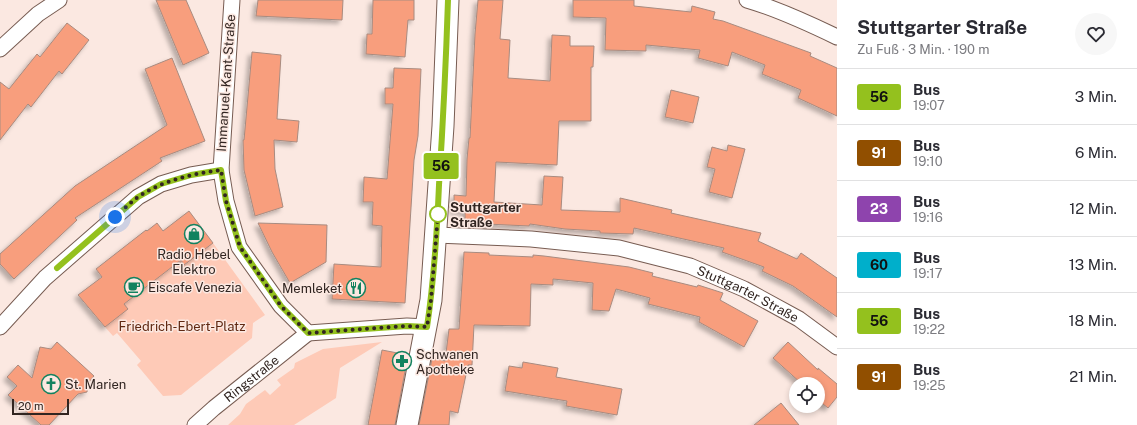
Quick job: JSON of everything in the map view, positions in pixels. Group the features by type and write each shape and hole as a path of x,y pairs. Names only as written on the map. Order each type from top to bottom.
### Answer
{"main road":[{"path":"407,425 431,300 443,126 448,0"}],"street":[{"path":"0,49 38,14 59,0"},
{"name":"Immanuel-Kant-Straße","path":"232,0 221,170 226,201 240,247 281,306 308,333"},
{"path":"747,0 765,5 837,37"},
{"path":"0,327 45,278 138,197 161,184 191,175 221,170"},
{"name":"Stuttgarter Straße","path":"436,235 531,238 619,248 690,266 744,289 799,319 837,347"},
{"path":"308,333 407,326 427,327"},
{"name":"Ringstraße","path":"195,425 308,333"}],"green space":[{"name":"Friedrich-Ebert-Platz","path":"213,243 265,315 253,323 252,338 181,395 163,396 137,365 141,361 117,333 113,336 105,327 124,304 181,260 184,265"},
{"path":"382,342 340,368 336,398 294,425 228,425 240,414 246,404 265,390 270,395 281,385 277,380 294,368 295,363 323,349"}],"building":[{"path":"156,0 186,0 209,53 183,65"},
{"path":"258,0 343,0 342,20 256,16"},
{"path":"373,0 414,0 414,20 408,20 405,57 366,54 367,34 372,34"},
{"path":"478,0 503,0 500,39 510,40 508,78 550,81 552,35 570,36 570,46 594,46 593,67 591,67 591,121 559,121 557,165 496,162 494,202 542,205 544,176 563,177 561,210 620,212 620,198 672,210 671,213 761,233 758,241 797,259 801,253 837,278 837,317 793,286 762,271 764,267 722,252 724,248 634,228 633,234 600,233 600,231 565,229 530,224 529,226 465,223 465,211 454,211 454,195 466,196 467,159 470,138"},
{"path":"573,0 634,0 634,6 691,12 692,6 715,12 713,19 723,21 811,53 810,56 837,68 837,116 798,98 801,90 762,74 765,65 732,52 728,66 698,58 700,50 646,45 646,51 605,50 606,18 573,17"},
{"path":"67,23 89,40 62,74 59,71 31,107 28,104 0,140 0,82 9,89 37,54 40,57"},
{"path":"252,52 281,55 277,119 299,121 297,142 274,140 275,169 283,207 255,216 244,170 243,140"},
{"path":"172,58 205,141 160,158 162,161 75,218 77,220 14,279 0,264 0,254 75,186 167,125 145,69"},
{"path":"394,68 421,69 418,136 414,160 405,303 332,299 334,264 381,267 382,226 372,225 373,202 363,202 364,177 387,179 393,104 385,104 385,88 393,88"},
{"path":"671,90 699,97 693,123 665,117"},
{"path":"728,145 745,149 732,198 709,192 715,169 707,167 712,147 727,151"},
{"path":"189,211 213,243 184,265 181,260 124,304 128,309 105,327 78,295 102,277 96,269 157,223 163,231"},
{"path":"258,223 327,225 326,262 290,283 272,252"},
{"path":"464,252 489,253 489,255 544,256 629,267 653,273 652,276 697,287 698,285 723,293 720,300 758,321 744,347 699,322 700,317 648,304 650,298 616,289 609,311 592,310 593,283 553,279 553,285 531,284 530,326 474,325 472,365 468,365 458,413 450,411 449,425 419,425 432,359 435,360 435,358 445,361 449,329 459,329"},
{"name":"St. Marien","path":"57,342 94,376 88,383 87,392 78,394 49,425 41,425 8,395 17,386 7,377 18,365 32,378 40,347 51,349"},
{"path":"788,342 818,370 818,368 837,384 837,397 828,408 825,406 825,377 794,377 773,358"},
{"path":"382,350 408,355 395,425 368,425"},
{"path":"523,362 558,368 556,377 622,389 617,415 566,406 567,401 505,391 509,366 522,368"},
{"path":"781,403 799,425 754,425"}],"bus line":[{"name":"56","path":"57,268 138,197 161,184 191,175 221,170 226,201 240,247 281,306 308,333 346,329 407,326 427,327 431,300 438,214 448,0"}],"place":[{"name":"Stuttgarter Straße","path":"438,214"},
{"name":"Radio Hebel Elektro","path":"194,234"},
{"name":"Eiscafe Venezia","path":"134,287"},
{"name":"Memleket","path":"356,288"},
{"name":"Schwanen Apotheke","path":"402,361"},
{"name":"St. Marien","path":"51,384"}],"route":[{"path":"115,217 138,197 161,184 191,175 221,170 226,201 240,247 281,306 308,333 346,329 407,326 427,327 431,300 438,214"}]}
